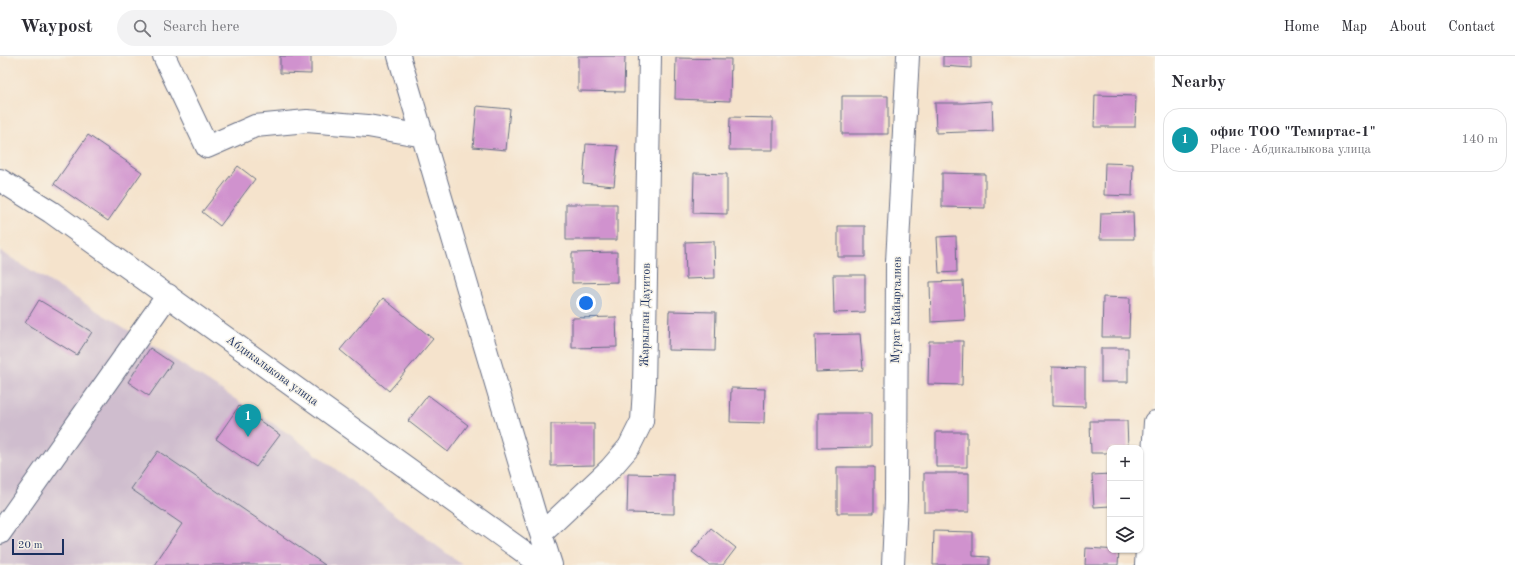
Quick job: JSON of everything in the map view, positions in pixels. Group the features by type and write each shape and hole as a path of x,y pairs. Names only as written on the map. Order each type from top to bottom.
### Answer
{"street":[{"path":"164,56 207,147 255,126 307,121 368,126 424,136"},
{"path":"399,56 551,565"},
{"name":"Жарылган Дауитов","path":"541,534 610,469 629,446 642,421 650,56"},
{"name":"Мурат Кайыргалиев","path":"892,565 896,500 897,262 908,56"},
{"name":"Абдикалыкова улица","path":"0,180 51,212 168,295 542,565"},
{"path":"0,533 168,295"},
{"path":"1146,565 1155,422"}],"shaded area":[{"path":"0,251 149,343 292,436 462,565 0,565"}],"building":[{"path":"280,56 311,56 311,74 280,73"},
{"path":"578,56 625,56 624,92 578,91"},
{"path":"943,56 971,56 971,68 943,66"},
{"path":"676,58 731,59 730,101 675,99"},
{"path":"1095,95 1136,96 1135,127 1094,127"},
{"path":"842,96 888,96 888,134 842,134"},
{"path":"992,101 993,131 936,133 935,103"},
{"path":"477,106 510,109 506,150 473,147"},
{"path":"730,117 773,118 773,150 729,150"},
{"path":"88,135 142,172 108,221 54,184"},
{"path":"586,144 618,146 614,186 583,183"},
{"path":"1105,163 1133,164 1132,196 1104,195"},
{"path":"238,166 255,179 220,226 202,212"},
{"path":"694,173 727,174 727,214 693,213"},
{"path":"942,173 985,174 985,208 942,207"},
{"path":"566,204 617,204 617,240 566,240"},
{"path":"1133,212 1134,239 1100,239 1101,213"},
{"path":"838,226 865,226 865,257 838,257"},
{"path":"956,236 957,272 939,273 937,237"},
{"path":"714,241 715,278 686,279 685,242"},
{"path":"617,252 617,282 572,283 572,253"},
{"path":"833,275 865,275 865,312 834,313"},
{"path":"963,281 965,320 931,322 930,282"},
{"path":"1103,297 1130,298 1129,337 1102,337"},
{"path":"383,298 433,339 389,391 340,350"},
{"path":"39,300 92,332 77,355 25,323"},
{"path":"669,311 716,312 715,351 668,350"},
{"path":"616,317 617,347 572,348 572,318"},
{"path":"860,334 863,370 816,372 815,335"},
{"path":"929,341 963,341 962,385 928,384"},
{"path":"150,348 172,363 149,396 128,382"},
{"path":"1101,348 1128,348 1128,382 1101,382"},
{"path":"1052,367 1085,368 1085,407 1052,406"},
{"path":"731,388 765,389 764,423 730,422"},
{"path":"428,395 468,425 448,452 408,421"},
{"path":"239,406 280,435 256,467 216,439"},
{"path":"818,413 871,413 871,447 818,448"},
{"path":"1090,421 1127,421 1128,445 1107,445 1107,453 1091,453"},
{"path":"551,424 594,424 594,465 551,466"},
{"path":"936,432 967,432 967,467 936,467"},
{"path":"158,451 325,565 154,565 182,524 131,489"},
{"path":"837,467 874,467 874,513 837,513"},
{"path":"924,473 969,473 969,512 924,512"},
{"path":"628,474 674,475 674,514 627,513"},
{"path":"1107,474 1107,506 1094,507 1092,475"},
{"path":"711,528 736,548 723,565 709,565 692,552"},
{"path":"934,531 973,532 973,556 989,557 989,565 933,565"},
{"path":"1086,548 1107,549 1107,553 1119,553 1118,565 1085,565"}],"place":[{"name":"офис ТОО \"Темиртас-1\"","path":"248,437"}]}
